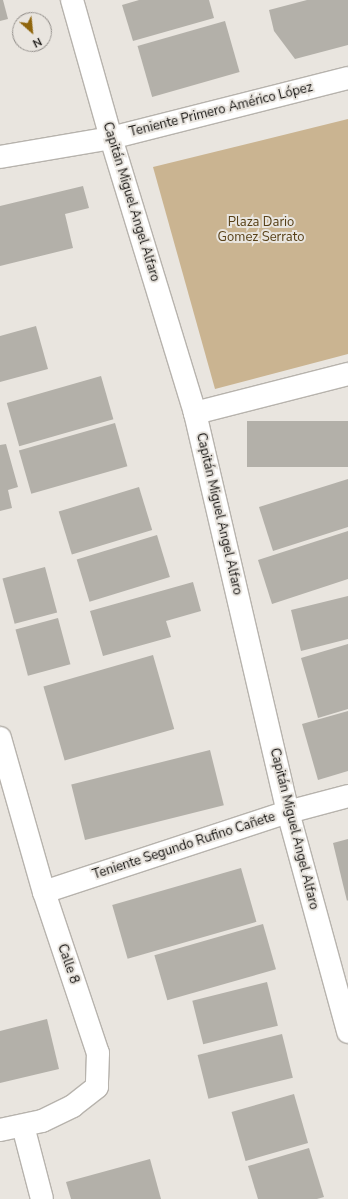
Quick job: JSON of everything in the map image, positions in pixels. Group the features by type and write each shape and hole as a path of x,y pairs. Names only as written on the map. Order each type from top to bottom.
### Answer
{"street":[{"name":"Capitán Miguel Angel Alfaro","path":"72,0 111,138 195,413 288,812 348,1032"},
{"name":"Teniente Primero Américo López","path":"0,157 111,138 348,78"},
{"path":"195,413 348,374"},
{"name":"Calle 8","path":"0,738 44,892 98,1053 97,1087 73,1106 42,1121 0,1130"},
{"name":"Teniente Segundo Rufino Cañete","path":"44,892 288,812 348,796"},
{"path":"23,1126 42,1199"}],"green space":[{"name":"Plaza Dario Gomez Serrato","path":"348,119 348,354 215,389 153,167"}],"building":[{"path":"0,0 3,0 8,19 0,21"},
{"path":"139,0 209,0 214,18 133,41 122,5"},
{"path":"307,0 348,0 348,45 295,59 274,31 269,10"},
{"path":"225,21 240,72 152,97 138,46"},
{"path":"83,186 89,208 65,214 73,248 0,266 0,206"},
{"path":"36,326 48,369 0,382 0,336"},
{"path":"101,376 113,419 19,446 7,403"},
{"path":"247,421 348,421 348,467 247,467"},
{"path":"115,423 127,466 31,494 19,451"},
{"path":"6,444 18,487 8,490 12,508 0,511 0,445"},
{"path":"348,479 348,527 273,551 259,507"},
{"path":"139,487 152,530 72,555 59,512"},
{"path":"348,531 348,579 272,604 258,560"},
{"path":"157,535 170,577 90,602 77,560"},
{"path":"45,567 57,612 15,624 2,578"},
{"path":"193,582 201,611 166,621 171,637 103,656 90,611"},
{"path":"348,596 348,639 301,651 291,610"},
{"path":"58,618 70,664 28,676 15,629"},
{"path":"348,644 348,709 318,718 301,658"},
{"path":"153,655 174,729 65,760 43,686"},
{"path":"348,711 348,771 318,780 302,724"},
{"path":"210,750 224,805 85,840 71,785"},
{"path":"348,839 348,900 347,901 333,843"},
{"path":"241,868 256,922 128,959 112,905"},
{"path":"263,924 276,969 167,1000 154,955"},
{"path":"267,982 278,1026 203,1044 192,1001"},
{"path":"47,1019 59,1069 0,1083 0,1031"},
{"path":"282,1034 293,1078 208,1099 198,1055"},
{"path":"294,1094 308,1143 246,1161 232,1112"},
{"path":"309,1148 324,1197 317,1199 258,1199 248,1166"},
{"path":"150,1159 161,1199 71,1199 66,1182"}]}
